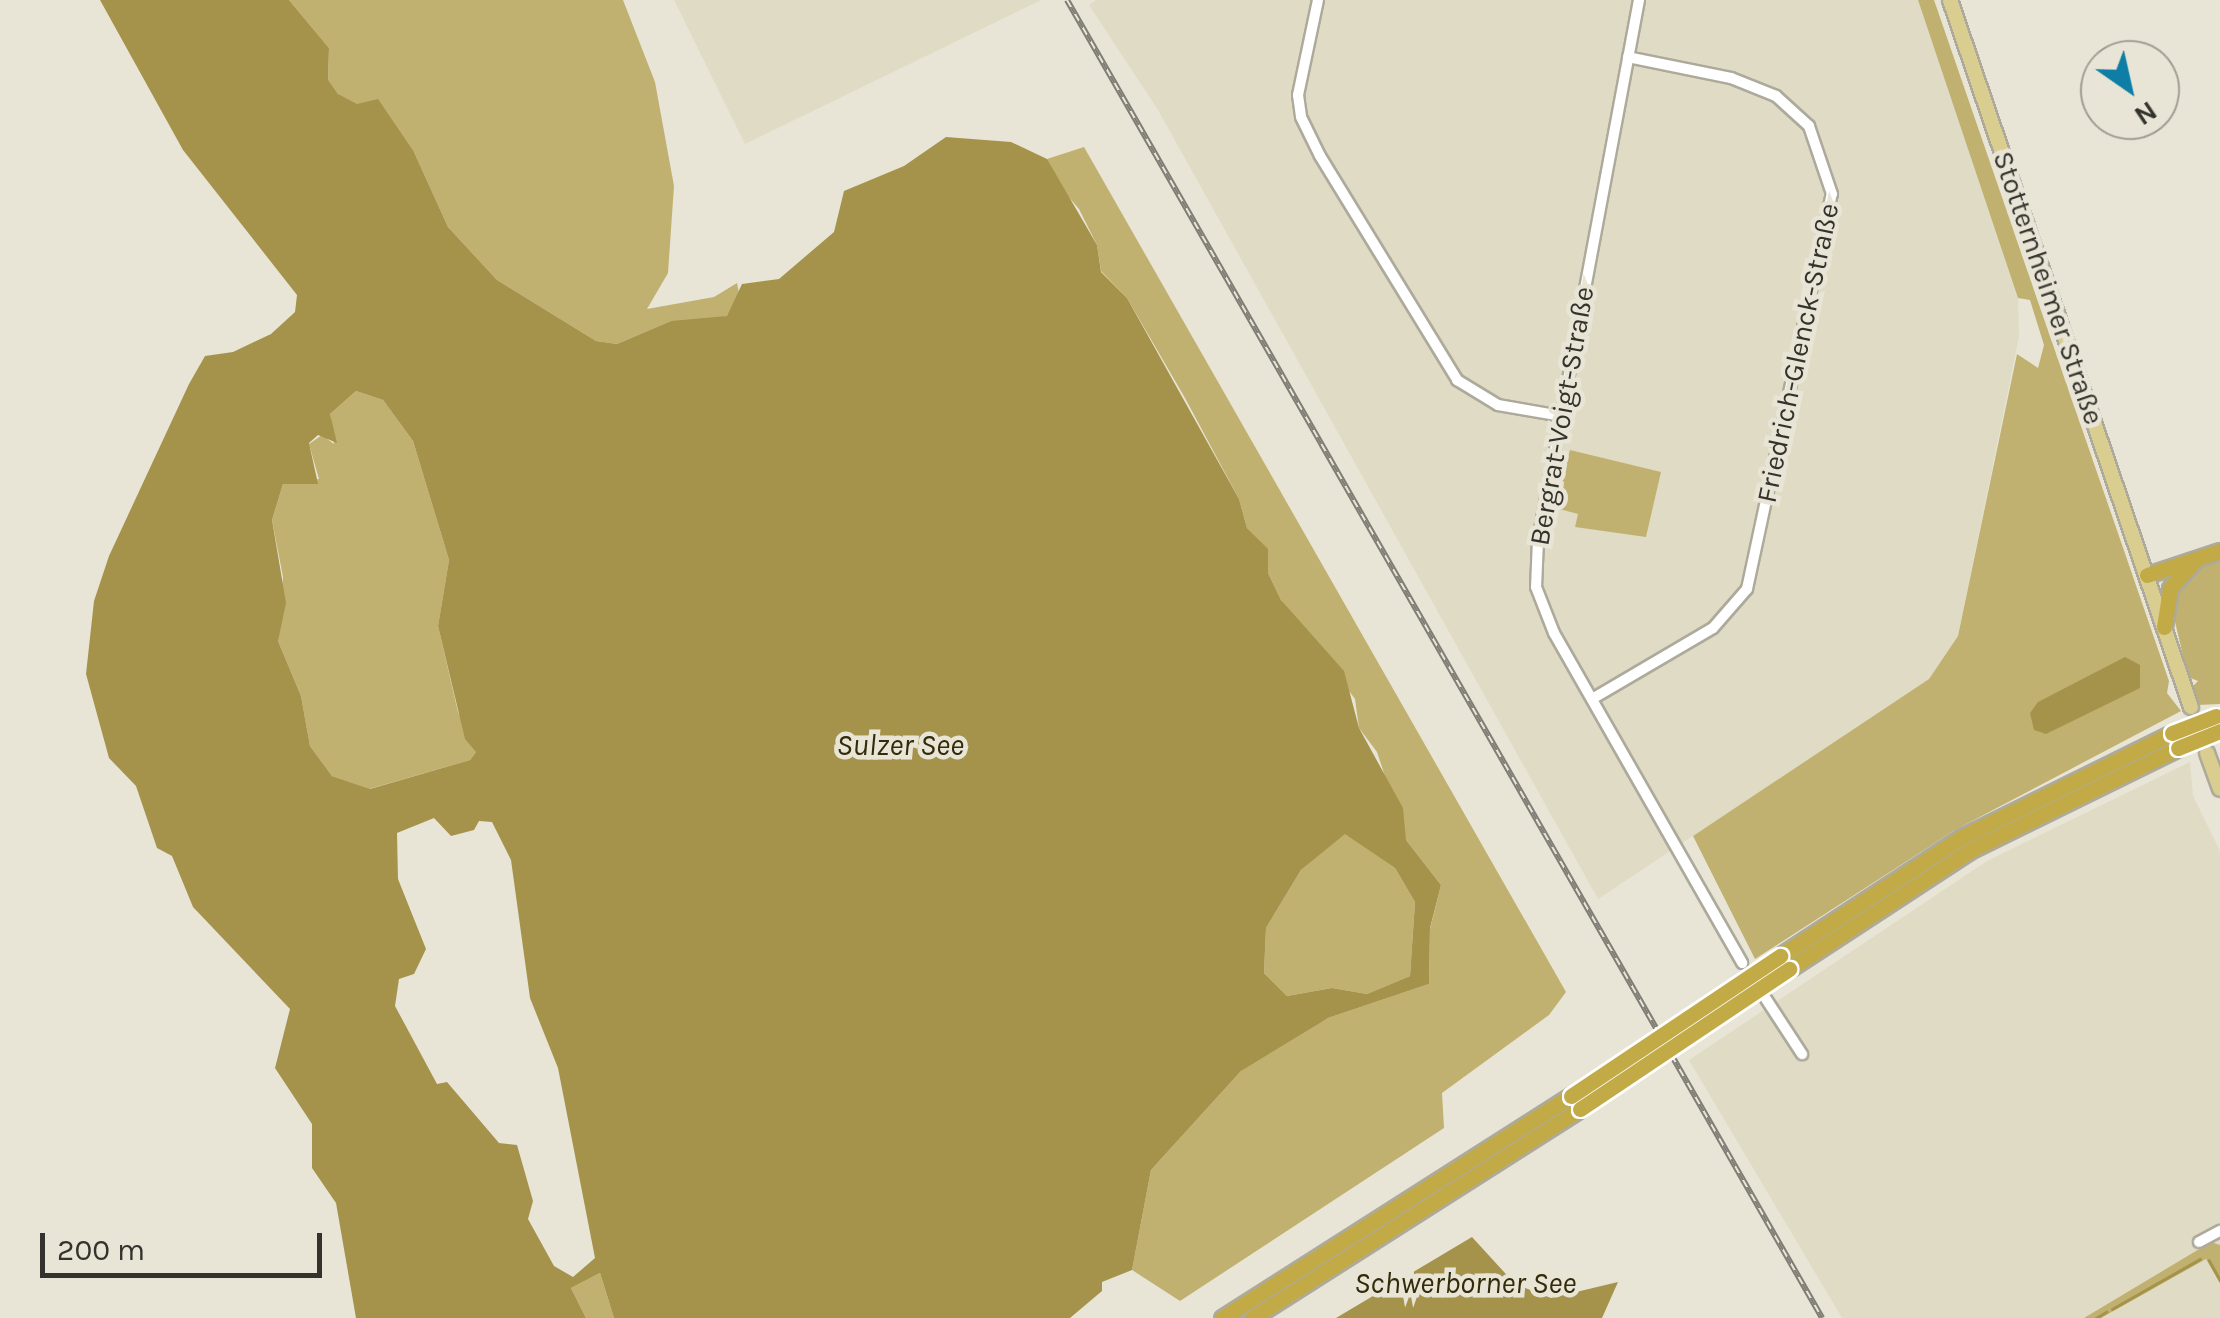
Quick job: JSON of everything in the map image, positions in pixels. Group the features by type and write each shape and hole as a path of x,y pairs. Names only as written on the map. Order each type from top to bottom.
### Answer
{"highway":[{"path":"2147,575 2220,551"},
{"path":"2164,627 2170,588 2194,560"},
{"path":"1252,1318 1785,962 1962,837 2219,720"},
{"path":"1222,1318 1575,1102"}],"main road":[{"name":"Stotternheimer Straße","path":"1950,0 2191,707"},
{"path":"2207,753 2220,789"}],"street":[{"path":"1318,0 1298,95 1301,117 1320,156 1457,380 1498,405 1562,416"},
{"name":"Bergrat-Voigt-Straße","path":"1639,0 1538,540 1536,587 1542,611 1742,963"},
{"name":"Friedrich-Glenck-Straße","path":"1592,699 1713,628 1747,588 1832,194 1808,126 1776,96 1731,78 1628,57"},
{"path":"1766,999 1802,1054"},
{"path":"2199,1242 2220,1231"}],"shaded area":[{"path":"289,0 623,0 655,82 674,186 668,273 647,309 714,297 737,283 740,299 727,316 711,322 671,321 617,344 596,341 497,280 448,227 414,152 338,94 328,81 329,48"},
{"path":"674,0 1041,0 745,144"},
{"path":"1096,0 1918,0 2018,298 2019,337 1958,636 1929,679 1598,899 1158,110 1089,5"},
{"path":"1918,0 1934,0 2169,681 2167,693 2181,711 1955,830 1755,959 1693,836 1929,679 1958,636 2017,354 2038,368 2044,345 2030,300 2018,298"},
{"path":"1084,147 1566,992 1549,1015 1442,1093 1444,1128 1180,1301 1132,1270 1151,1170 1241,1071 1281,1041 1328,1018 1429,984 1430,929 1441,885 1406,840 1377,752 1359,728 1355,699 1281,600 1268,573 1268,550 1247,528 1239,499 1185,398 1127,298 1101,271 1097,245 1079,209 1055,181 1047,159"},
{"path":"356,391 383,400 413,441 449,560 438,626 458,712 476,752 470,760 369,789 332,776 310,746 301,696 278,641 283,577 272,520 283,484 319,479 309,444 322,435 334,444 330,414"},
{"path":"1570,450 1661,472 1646,537 1575,527 1578,514 1556,508"},
{"path":"2220,559 2220,704 2197,705 2191,688 2198,681 2188,677 2172,609 2175,589 2188,574"},
{"path":"2190,762 2193,796 2220,851 2220,1318 1842,1318 1689,1060 1987,861"},
{"path":"1345,833 1395,868 1415,902 1410,976 1367,994 1332,988 1287,996 1264,973 1266,928 1301,870"},
{"path":"2211,1242 2220,1245 2220,1283 2206,1259 2101,1318 2084,1318"},
{"path":"600,1273 614,1318 586,1318 571,1288"}],"water":[{"name":"Sulzer See","path":"100,0 289,0 329,48 328,80 338,94 357,104 378,99 414,152 448,227 497,280 596,341 617,344 671,321 727,316 742,284 779,279 834,232 844,191 904,166 946,137 1011,142 1047,159 1097,245 1101,272 1127,298 1239,499 1247,528 1268,549 1268,573 1281,600 1344,671 1359,728 1403,808 1406,840 1441,885 1430,928 1429,984 1328,1018 1241,1071 1151,1170 1132,1270 1102,1282 1102,1291 1070,1318 614,1318 600,1273 571,1288 586,1318 356,1318 336,1203 312,1168 312,1124 275,1068 290,1009 193,907 172,856 157,848 136,786 109,758 86,674 94,601 109,556 205,356 233,352 271,334 295,312 297,295 183,150","holes":["356,391 383,400 413,441 449,560 438,626 465,739 476,752 470,760 370,789 332,776 310,746 301,696 278,641 286,603 272,520 283,484 318,484 309,443 318,435 337,443 330,414","434,818 451,836 474,830 479,821 492,822 511,860 530,998 558,1068 595,1258 573,1277 554,1266 528,1219 533,1201 517,1145 499,1143 447,1082 437,1084 395,1006 399,979 414,974 426,949 398,879 397,833","1345,834 1395,868 1415,902 1410,976 1367,994 1332,988 1287,996 1264,973 1266,928 1301,870"]},
{"path":"2125,657 2140,665 2140,688 2046,734 2034,730 2030,713 2038,702"},
{"name":"Schwerborner See","path":"1472,1237 1515,1284 1551,1298 1618,1282 1602,1318 1336,1318"}],"waterway":[{"path":"2112,1309 2200,1259"},
{"path":"2209,1260 2220,1280"},
{"path":"2096,1318 2106,1312"}],"railway":[{"path":"1067,0 1822,1318"}]}
